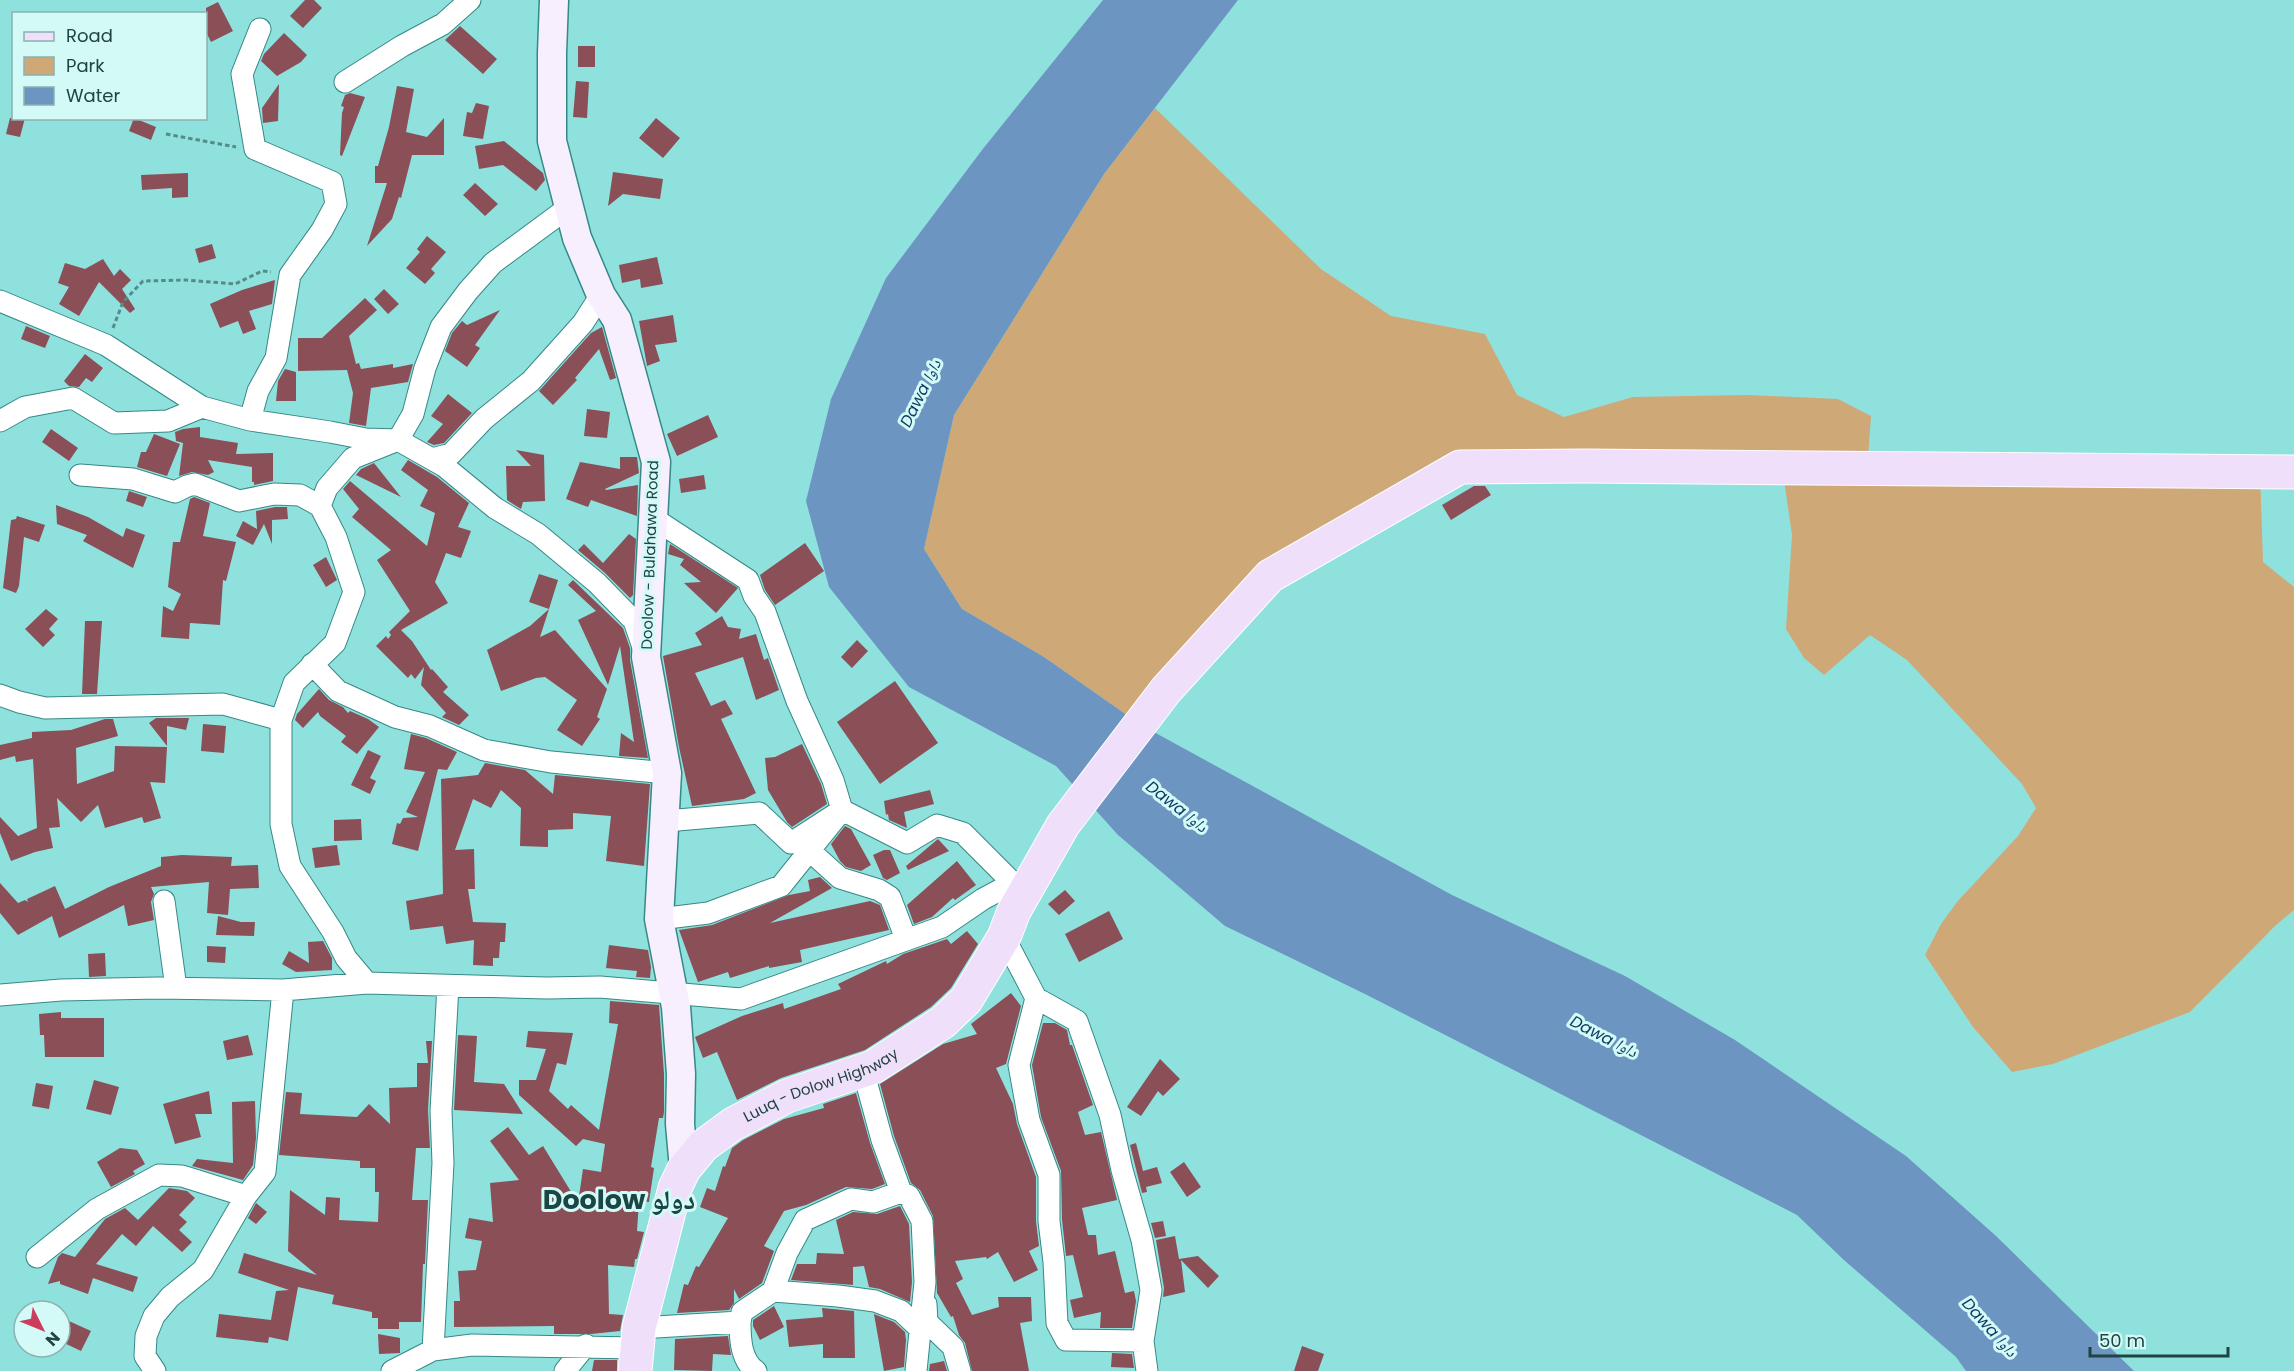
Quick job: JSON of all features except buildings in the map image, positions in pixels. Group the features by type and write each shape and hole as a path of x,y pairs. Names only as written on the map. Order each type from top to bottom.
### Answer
{"main road":[{"name":"Doolow - Bulahawa Road","path":"554,0 552,141 577,238 601,295 617,320 656,462 646,657 667,773 660,919 673,994 681,1074 680,1124 684,1169"},
{"name":"Luuq - Dolow Highway","path":"637,1349 663,1230 675,1188 684,1169 703,1146 733,1124 787,1096 873,1067 944,1022 966,1000 1005,937 1023,880 1063,825 1166,690 1270,576 1460,467 1597,466 2294,472"}],"street":[{"path":"345,82 402,46 443,24 470,0"},
{"path":"250,420 258,391 276,358 290,275 322,230 336,204 332,182 255,149 242,74 260,29"},
{"path":"321,506 327,488 353,458 398,440 413,414 425,368 441,327 493,263 569,207"},
{"path":"432,459 451,454 484,419 531,381 583,322 601,295"},
{"path":"0,301 106,345 202,407 250,420 366,439 398,440 432,459 495,508 538,534 597,584 634,621 646,657"},
{"path":"0,420 25,407 74,398 114,423 168,421 202,407"},
{"path":"80,475 133,479 175,492 195,484 239,501 274,494 300,495 321,506 336,537 354,592 335,643 294,683 281,720 281,824 290,866 333,932 346,958 367,983"},
{"path":"0,995 62,990 176,988 283,990 367,983 600,987 741,999 942,927 983,899 1023,880 963,833 937,825 907,843 842,810 833,780 798,701 765,612 754,596 748,580 653,518"},
{"path":"312,664 338,691 395,717 430,726 484,750 551,762 667,773"},
{"path":"0,695 45,708 223,704 281,720"},
{"path":"666,821 759,813 791,843 842,810"},
{"path":"660,919 708,914 781,886 842,810"},
{"path":"810,851 840,878 879,890 890,897 906,939"},
{"path":"164,901 176,988"},
{"path":"1005,937 1036,998 1077,1021 1110,1115 1122,1170 1142,1240 1151,1290 1143,1341 1147,1371"},
{"path":"433,1350 443,1163 441,1111 448,986"},
{"path":"155,1371 145,1356 146,1336 154,1316 170,1297 203,1270 246,1197 265,1172 283,990"},
{"path":"1036,998 1020,1065 1029,1120 1048,1175 1057,1323 1066,1340 1143,1341"},
{"path":"863,1070 882,1140 901,1192 909,1196 922,1221 927,1322 953,1347 960,1371"},
{"path":"37,1257 97,1209 159,1175 182,1176 246,1197"},
{"path":"756,1371 748,1366 740,1339 742,1312 773,1291 787,1253 805,1220 851,1199 873,1202 901,1192"},
{"path":"916,1371 925,1282"},
{"path":"773,1291 875,1300 901,1311 920,1329"},
{"path":"392,1371 433,1350 472,1345 637,1349 740,1322"},
{"path":"565,1371 586,1346"}],"path":[{"path":"166,134 255,149"},
{"path":"106,345 123,302 143,281 186,280 235,284 262,271 290,275"}],"green space":[{"path":"1155,108 1321,269 1391,316 1485,334 1517,395 1564,417 1633,397 1747,395 1838,399 1871,416 1867,472 2260,471 2263,562 2294,587 2294,910 2276,925 2190,1012 2053,1064 2012,1072 1973,1027 1925,955 1941,924 1957,902 2018,836 2036,808 2022,784 1907,660 1870,635 1824,675 1804,658 1786,629 1792,535 1783,473 1460,472 1273,579 1141,725 1044,657 962,609 924,549 954,415 1104,174"}],"water":[{"name":"Dawa داوا","path":"1103,0 1238,0 1104,174 954,415 924,549 962,609 1044,657 1141,725 1452,895 1625,976 1735,1040 1906,1156 1995,1235 2134,1371 1966,1371 1956,1357 1845,1261 1797,1215 1367,995 1225,926 1118,835 1056,766 909,687 829,587 806,501 831,399 886,278 982,150"}],"district":[{"name":"Doolow دولو","path":"619,1200"}]}
